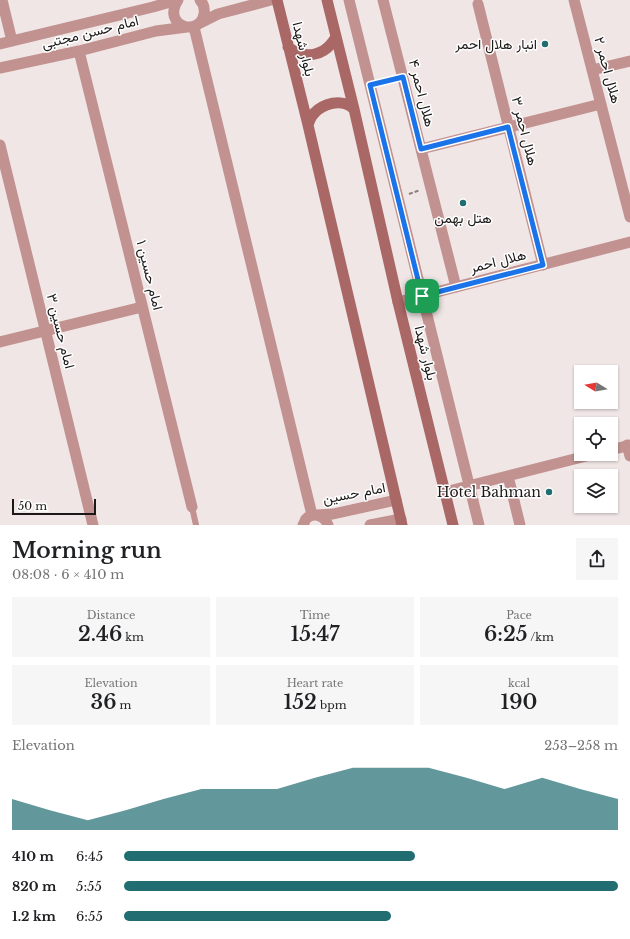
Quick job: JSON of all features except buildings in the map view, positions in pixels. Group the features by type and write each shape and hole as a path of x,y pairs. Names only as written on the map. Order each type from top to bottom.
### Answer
{"main road":[{"name":"بلوار شهدا","path":"277,0 402,522"},
{"name":"بلوار شهدا","path":"327,0 354,109 398,302 453,525"},
{"path":"288,47 296,52 306,55 315,54 324,51 336,36"},
{"path":"308,125 312,116 318,109 327,105 336,103 346,104 354,109"}],"street":[{"path":"2,0 12,41"},
{"path":"178,0 173,12 176,19 180,24 193,26 204,17 205,10 200,0"},
{"name":"امام حسن مجتبی","path":"0,44 178,0"},
{"name":"امام حسن مجتبی","path":"0,68 79,51 156,31 193,26 218,14 272,0"},
{"path":"349,0 479,525"},
{"name":"هلال احمر ۴","path":"383,0 456,287"},
{"name":"هلال احمر ۲","path":"574,0 630,217"},
{"name":"هلال احمر ۳","path":"478,4 543,265"},
{"path":"193,26 315,515"},
{"name":"امام حسین ۱","path":"79,51 192,507"},
{"path":"592,70 630,61"},
{"path":"421,149 601,104"},
{"name":"امام حسین ۳","path":"0,145 93,525"},
{"name":"هلال احمر","path":"398,302 630,242"},
{"path":"0,342 142,306"},
{"path":"618,450 629,449"},
{"path":"445,492 574,459"},
{"path":"508,476 520,525"},
{"name":"امام حسین","path":"315,515 333,514 396,500"},
{"path":"303,525 306,518 315,515 323,517 327,521 328,525"},
{"path":"370,525 402,522"}],"lane":[{"path":"192,507 196,525"}],"path":[{"path":"370,85 403,77"},
{"path":"398,197 430,187"}],"place":[{"name":"انبار هلال احمر","path":"545,44"},
{"name":"هتل بهمن","path":"463,203"},
{"name":"Hotel Bahman","path":"549,492"}],"route":[{"path":"403,77 421,149 508,127 543,265 422,296 370,85 403,77"}]}
